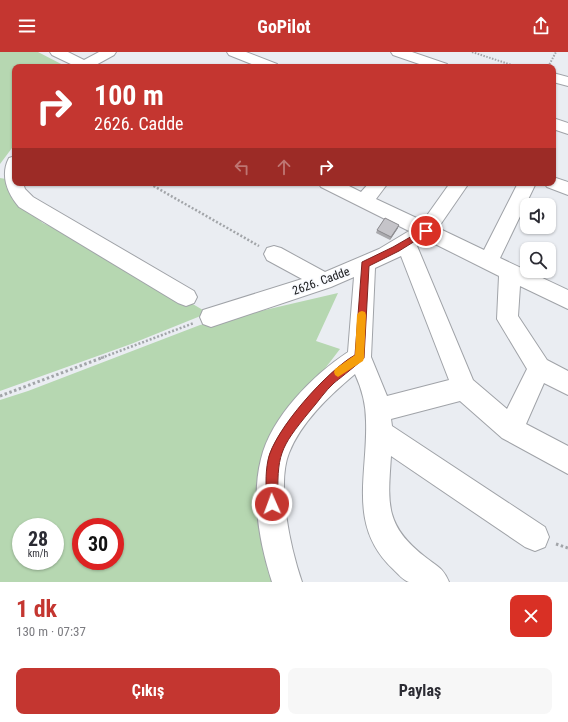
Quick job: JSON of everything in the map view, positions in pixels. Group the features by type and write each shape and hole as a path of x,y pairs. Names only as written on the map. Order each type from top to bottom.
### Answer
{"street":[{"path":"57,52 82,64"},
{"path":"89,64 109,52"},
{"path":"234,52 264,64"},
{"path":"398,52 433,64"},
{"path":"556,78 568,82"},
{"path":"556,124 568,129"},
{"path":"556,184 568,189"},
{"path":"14,186 18,194 26,202 186,297"},
{"path":"333,186 568,300"},
{"path":"364,201 376,186"},
{"path":"426,231 458,186"},
{"path":"488,261 526,186"},
{"name":"2626. Cadde","path":"211,317 324,281 365,265 426,231"},
{"path":"406,243 464,388 511,429 568,461"},
{"path":"274,254 324,281"},
{"path":"365,265 359,358 371,383 378,422 377,496 380,525 385,536 394,548 434,582"},
{"path":"510,272 507,314 508,319 539,368 568,384"},
{"path":"287,582 280,562 273,518 272,477 276,453 285,433 319,392 342,369 359,358"},
{"path":"511,429 539,368"},
{"path":"378,422 464,388"},
{"path":"378,422 535,536"}],"path":[{"path":"472,52 509,64"},
{"path":"550,64 556,52"},
{"path":"153,186 274,254"},
{"path":"0,396 211,317"}],"green space":[{"path":"0,52 38,52 61,64 12,64 12,148 0,164"},
{"path":"0,178 6,179 8,190 20,205 43,223 104,252 208,313 131,344 0,391"},
{"path":"338,293 316,341 340,349 264,448 258,483 266,564 272,582 0,582 0,400 28,391 200,325"}],"building":[{"path":"385,218 399,225 391,237 377,230"}],"slow traffic":[{"path":"338,372 359,358 362,315"}],"route":[{"path":"272,504 272,477 274,460 278,446 285,433 328,382 342,369 359,358 365,265 386,255 426,231"}]}
